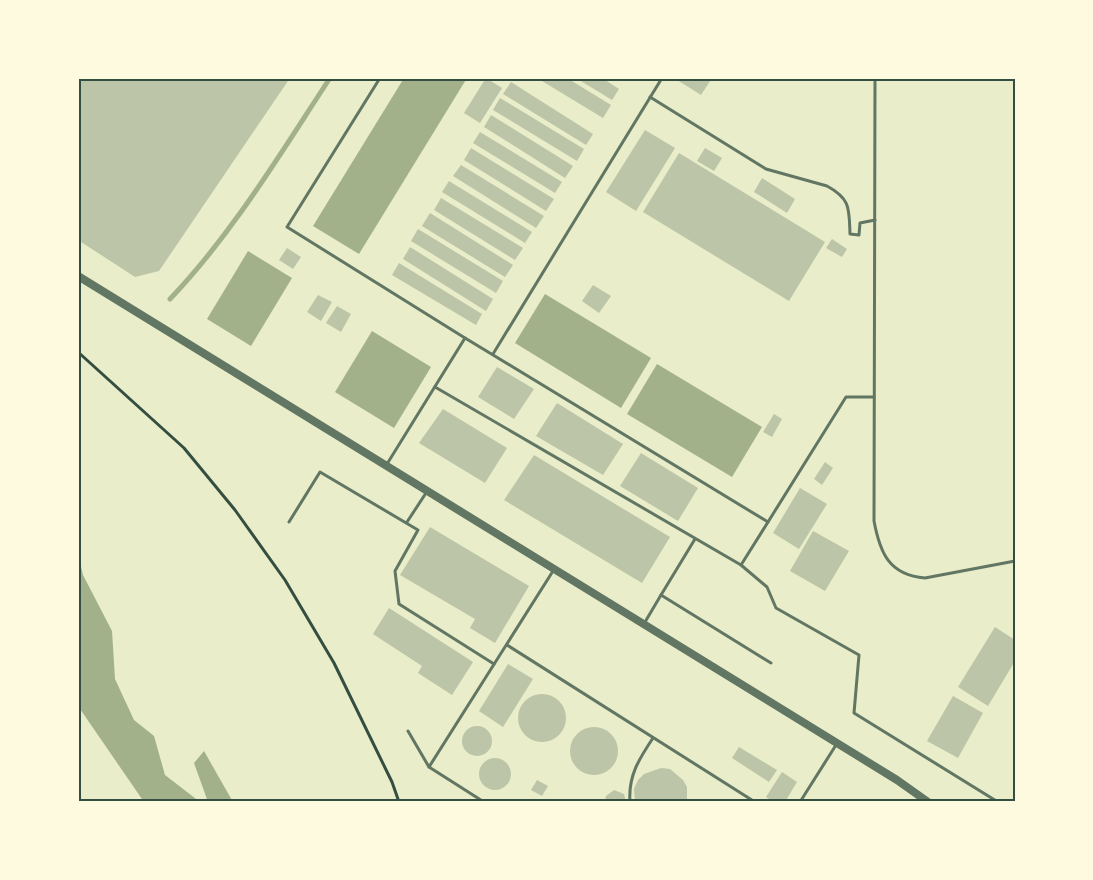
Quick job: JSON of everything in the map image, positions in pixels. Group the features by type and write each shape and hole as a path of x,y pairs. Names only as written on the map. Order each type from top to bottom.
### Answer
{"street":[{"path":"78,276 897,780 928,802"}],"lane":[{"path":"380,78 287,227 768,522"},
{"path":"493,354 662,78"},
{"path":"875,78 874,521 878,543 884,556 893,567 912,577 925,578 1015,561"},
{"path":"650,97 766,169 835,190 844,197 849,206 850,234 859,235 860,223 875,220"},
{"path":"386,465 465,338"},
{"path":"435,387 741,565 767,587 776,608 859,655 854,713 998,802"},
{"path":"741,565 846,397 875,397"},
{"path":"289,522 320,472 418,530 395,571 399,604 494,664"},
{"path":"406,522 427,491"},
{"path":"643,624 695,538"},
{"path":"429,767 554,569"},
{"path":"661,595 771,663"},
{"path":"507,645 755,802"},
{"path":"408,731 429,767 484,802"},
{"path":"630,802 632,773 638,759 653,737"},
{"path":"800,802 837,744"}],"path":[{"path":"78,352 184,448 248,528 285,580 334,663 392,782 399,802"}],"shaded area":[{"path":"404,78 467,78 359,254 313,226"},
{"path":"248,251 292,278 251,346 207,319"},
{"path":"545,294 651,358 621,408 515,343"},
{"path":"372,331 431,367 394,428 335,392"},
{"path":"657,364 762,427 732,477 627,414"},
{"path":"78,554 83,575 112,631 115,679 134,720 154,736 165,775 200,802 144,802 78,706"},
{"path":"204,751 233,802 208,802 194,763"}],"building":[{"path":"78,78 290,78 159,271 135,277 78,240"},
{"path":"486,78 502,88 480,123 464,113"},
{"path":"537,78 567,78 611,105 603,118"},
{"path":"576,78 602,78 619,89 612,100"},
{"path":"674,78 712,78 701,95"},
{"path":"511,82 593,134 586,145 503,94"},
{"path":"500,98 584,149 577,161 493,110"},
{"path":"491,115 573,166 565,178 484,127"},
{"path":"645,130 675,148 636,211 606,192"},
{"path":"480,132 562,182 555,193 473,143"},
{"path":"471,148 554,199 546,211 464,160"},
{"path":"705,148 722,158 714,171 697,161"},
{"path":"679,153 825,242 789,301 643,212"},
{"path":"461,165 544,216 536,228 453,176"},
{"path":"762,178 795,199 787,213 754,192"},
{"path":"449,181 532,232 525,243 442,192"},
{"path":"441,198 523,248 515,260 434,210"},
{"path":"430,213 513,265 505,277 422,226"},
{"path":"418,229 503,281 496,293 411,241"},
{"path":"832,239 847,249 842,257 826,248"},
{"path":"410,247 493,299 486,311 403,259"},
{"path":"287,248 301,257 293,269 279,260"},
{"path":"399,263 482,314 476,325 392,275"},
{"path":"593,285 611,296 599,313 582,301"},
{"path":"318,295 332,302 321,321 307,312"},
{"path":"337,306 351,314 341,332 326,323"},
{"path":"497,367 534,389 514,419 478,397"},
{"path":"557,403 623,444 603,475 536,436"},
{"path":"443,409 507,448 485,483 419,443"},
{"path":"774,414 782,419 772,437 763,432"},
{"path":"641,453 698,488 678,521 620,486"},
{"path":"534,455 670,537 642,583 504,500"},
{"path":"825,462 833,468 822,485 814,479"},
{"path":"800,488 827,504 799,549 773,533"},
{"path":"430,527 529,586 495,643 470,628 475,619 400,575"},
{"path":"813,531 849,551 825,591 790,571"},
{"path":"389,608 473,662 452,695 418,673 422,666 373,634"},
{"path":"995,627 1015,640 1015,661 988,706 958,687"},
{"path":"508,664 533,679 503,727 479,711"},
{"path":"537,694 547,694 559,701 566,713 566,723 559,735 547,742 537,742 522,731 518,723 518,713 529,698"},
{"path":"953,696 983,713 958,758 927,741"},
{"path":"477,726 488,730 492,741 488,752 477,756 466,752 462,741 466,730"},
{"path":"589,727 599,727 611,734 618,746 618,756 611,768 599,775 589,775 574,764 570,756 570,746 581,731"},
{"path":"739,747 777,770 769,782 732,758"},
{"path":"495,758 506,763 511,774 506,785 495,790 484,785 479,774 484,763"},
{"path":"661,768 670,769 683,780 687,787 687,802 635,802 634,789 638,780 644,774"},
{"path":"782,772 797,782 785,802 773,802 766,797"},
{"path":"537,780 548,786 542,796 531,790"},
{"path":"614,790 624,794 626,802 605,802 606,796"}],"waterway":[{"path":"170,299 193,274 235,220 330,78"}]}
